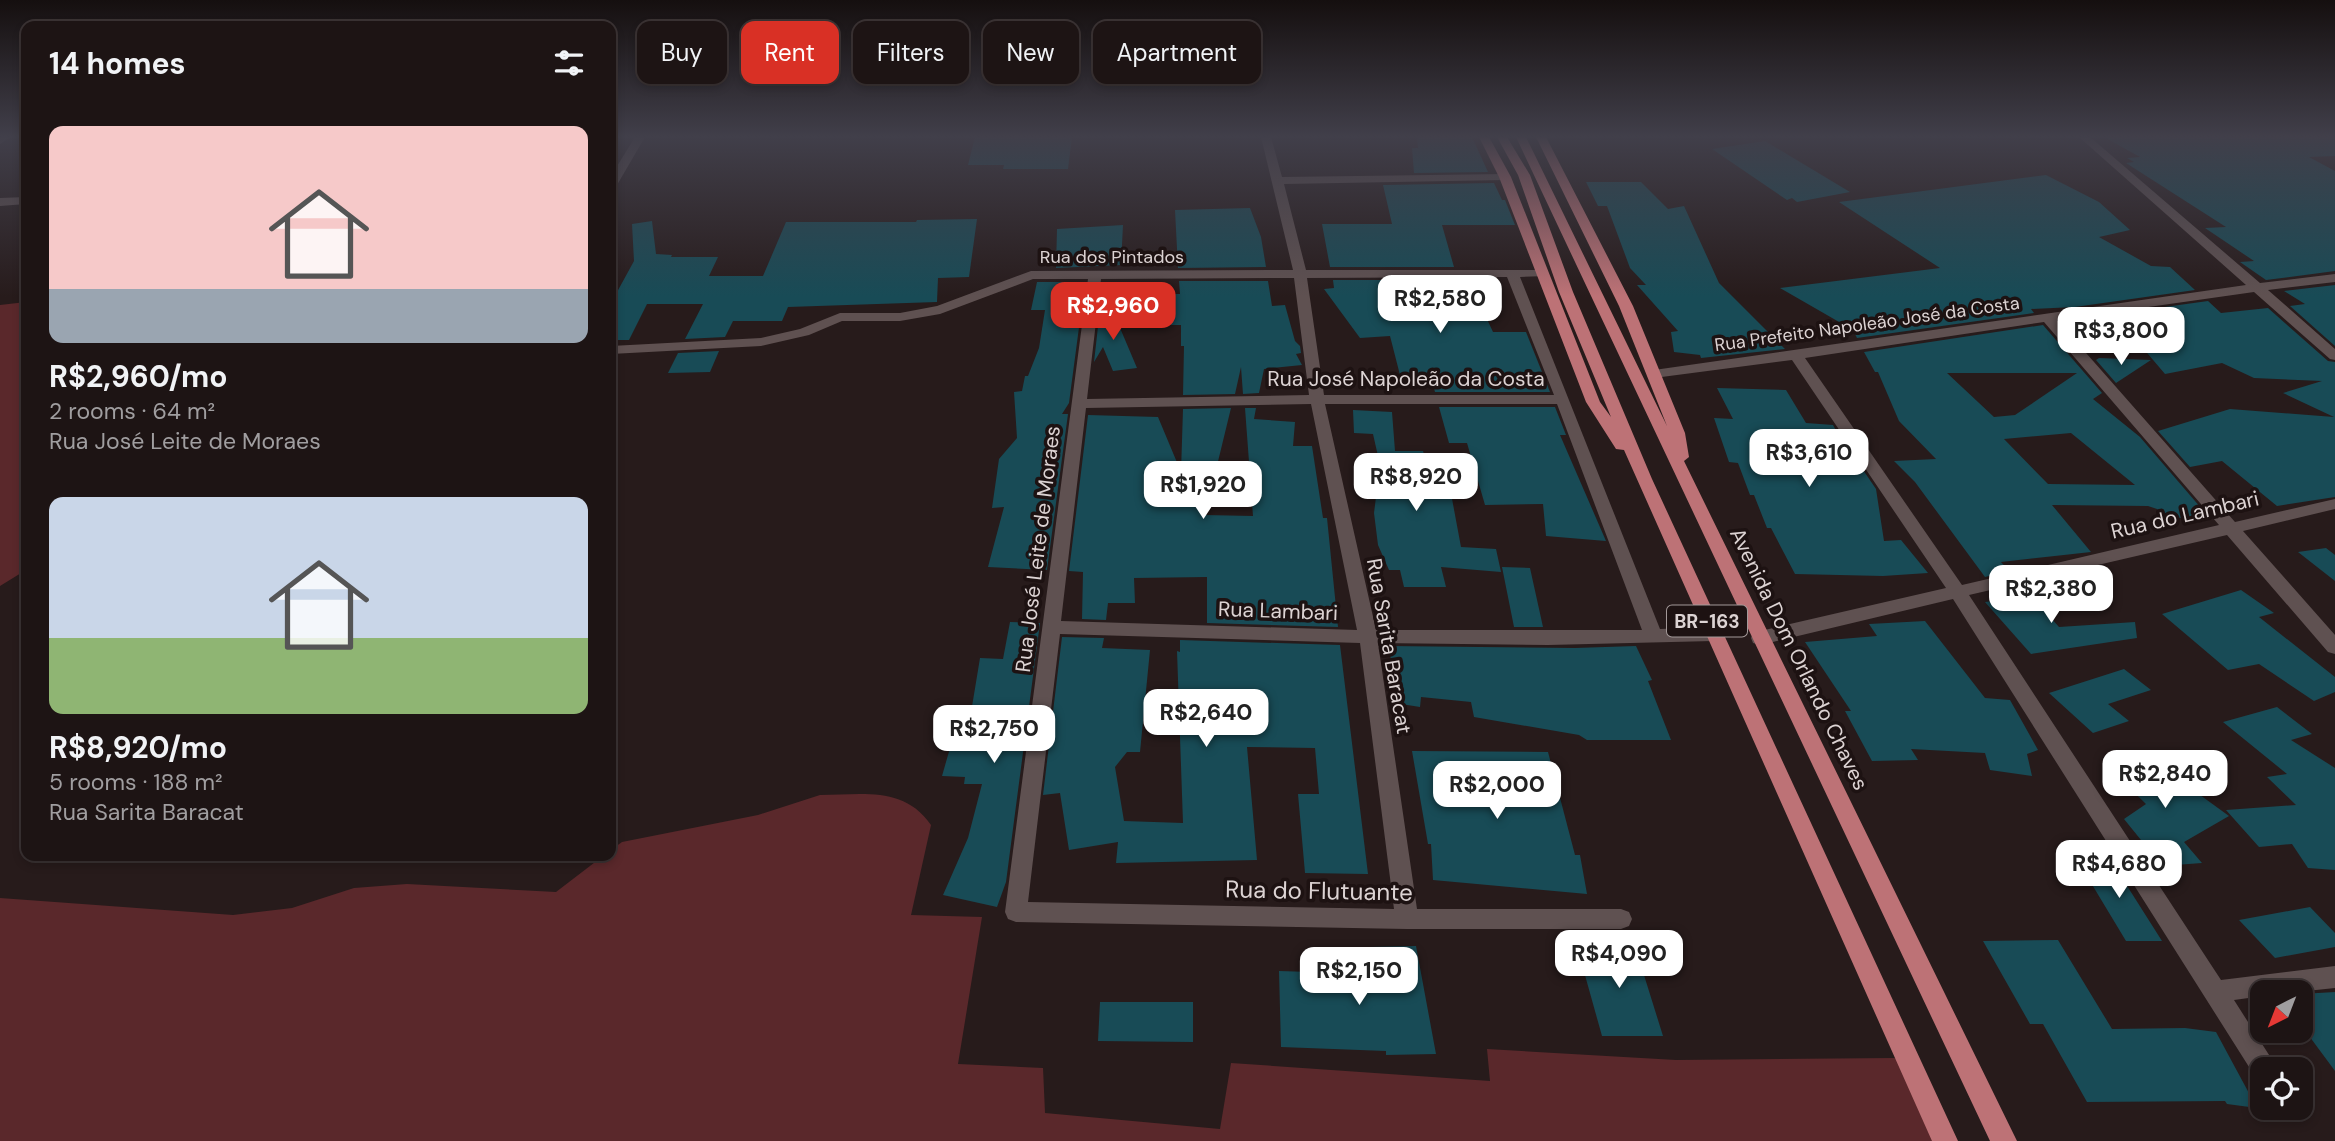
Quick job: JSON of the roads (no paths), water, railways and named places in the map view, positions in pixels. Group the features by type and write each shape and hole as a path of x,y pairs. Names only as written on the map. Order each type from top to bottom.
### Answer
{"main road":[{"path":"1510,190 1593,402 1644,479"},
{"name":"BR-163","path":"1529,190 1566,292 1644,479 1945,1141"},
{"name":"Avenida Dom Orlando Chaves","path":"1548,190 1586,276 2004,1141"},
{"name":"BR-163","path":"1569,190 1604,258 1654,374 1677,433 1684,478"}],"street":[{"name":"Rua Sarita Baracat","path":"1281,190 1300,272 1317,399 1368,637 1407,919"},
{"path":"2144,190 2335,355"},
{"path":"0,202 21,201"},
{"path":"1512,273 1563,400"},
{"name":"Rua dos Pintados","path":"616,350 761,342 804,332 840,317 900,317 940,310 1031,275 1541,273"},
{"name":"Rua José Leite de Moraes","path":"1016,912 1095,275"},
{"name":"Rua Prefeito Napoleão José da Costa","path":"1654,374 1797,356 2254,287 2335,278"},
{"path":"2047,317 2335,647"},
{"path":"1797,356 1958,592 2257,1057"},
{"name":"Rua José Napoleão da Costa","path":"1079,404 1317,399 1563,400 1654,637"},
{"name":"Rua do Lambari","path":"1760,638 2335,504"},
{"name":"Rua Lambari","path":"1052,627 1368,637 1713,635"},
{"name":"Rua do Flutuante","path":"1016,912 1407,919 1621,919"},
{"path":"2216,991 2335,977"}]}
